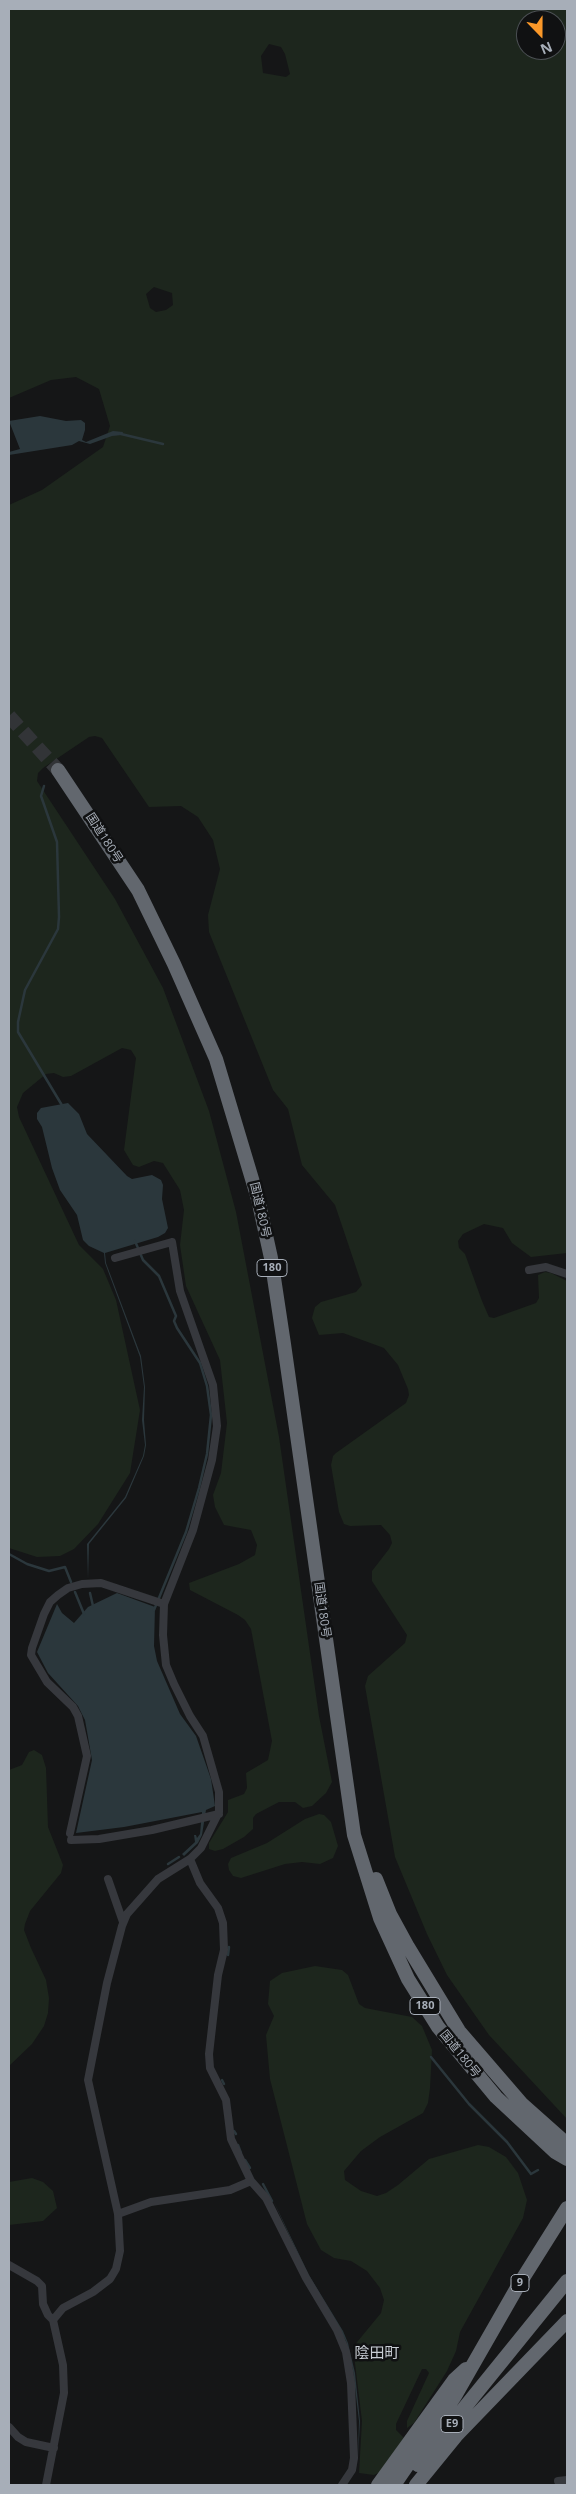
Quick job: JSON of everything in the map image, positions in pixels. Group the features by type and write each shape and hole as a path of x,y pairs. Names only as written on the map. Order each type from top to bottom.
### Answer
{"highway":[{"name":"国道180号","path":"58,770 138,890 174,964 216,1059 254,1182 271,1258 354,1835 380,1918 408,1979 438,2027 483,2082 518,2119 555,2152 567,2159"},
{"name":"国道180号","path":"351,1810 390,1914 459,2031 500,2081 522,2104 567,2144"},
{"name":"9","path":"378,2485 454,2380 476,2361 518,2286 567,2208"},
{"name":"E9","path":"402,2485 567,2281"},
{"path":"416,2485 456,2436 567,2321"},
{"path":"394,2485 433,2430 476,2361"},
{"name":"E9","path":"411,2485 502,2363"},
{"path":"427,2485 493,2397"}],"street":[{"path":"54,2320 62,2308 100,2288 114,2274 120,2251 118,2214 88,2080 107,1983 123,1922 132,1908 158,1880 190,1859 201,1848 219,1814 219,1792 203,1736 181,1700 166,1664 163,1635 164,1604 193,1530 210,1468 217,1426 216,1401 210,1371 180,1291 172,1254 172,1242 115,1258"},
{"path":"529,1270 546,1267 567,1274"},
{"path":"164,1604 101,1583 82,1584 68,1588 58,1595 50,1602 44,1614 31,1655 47,1682 73,1707 78,1716 87,1756 70,1836 99,1839 219,1814"},
{"path":"190,1859 200,1883 218,1908 223,1923 224,1950 218,1975 209,2061 213,2076 226,2100 231,2139 251,2181 266,2198 306,2278 337,2330 346,2352 351,2383 354,2458 352,2470 342,2485"},
{"path":"108,1879 123,1922"},
{"path":"118,2214 150,2202 230,2190 251,2181"},
{"path":"9,2265 40,2283 43,2290 43,2304 48,2315 54,2320 63,2365 64,2393 46,2485"},
{"path":"9,2427 18,2437 26,2442 54,2448"},
{"path":"558,2481 567,2480"}],"shaded area":[{"path":"9,9 567,9 567,1253 531,1257 512,1243 503,1228 484,1224 463,1234 458,1241 459,1248 465,1254 489,1317 494,1318 536,1303 539,1298 538,1275 545,1272 551,1273 567,1281 567,2119 489,2035 447,1975 427,1934 395,1857 365,1686 368,1676 405,1643 407,1635 372,1581 372,1571 392,1543 390,1535 381,1525 350,1526 344,1524 339,1512 331,1465 333,1456 336,1453 406,1403 409,1395 408,1389 398,1365 384,1348 343,1333 319,1335 312,1318 315,1307 321,1302 356,1292 362,1285 335,1205 302,1165 288,1109 273,1090 209,932 208,915 220,869 213,840 198,817 181,806 149,807 102,738 95,736 89,737 43,768 38,773 37,781 115,899 163,988 209,1111 236,1212 279,1437 319,1716 332,1782 326,1793 312,1806 303,1808 295,1802 279,1802 256,1814 253,1818 253,1829 244,1837 223,1849 215,1851 209,1849 209,1843 228,1812 228,1800 244,1794 247,1788 246,1773 268,1760 272,1741 251,1629 245,1620 238,1615 190,1590 189,1583 239,1564 255,1555 257,1545 251,1530 224,1525 215,1507 213,1495 221,1473 227,1423 220,1360 186,1286 180,1245 184,1210 180,1190 163,1163 154,1161 139,1167 133,1165 124,1150 136,1058 131,1050 122,1048 71,1076 63,1077 54,1073 46,1074 23,1093 17,1107 19,1117 79,1245 103,1269 116,1300 140,1410 130,1473 98,1524 74,1549 60,1556 37,1557 9,1548 9,505 42,490 103,447 110,426 99,389 76,377 51,380 9,398","holes":["269,44 281,47 285,54 290,74 286,77 263,73 261,56","154,287 172,293 173,305 166,310 156,312 150,308 146,294"]},
{"path":"40,416 66,421 81,420 85,423 82,440 86,442 113,431 123,432 122,435 112,436 90,444 79,441 72,445 9,455 9,452 20,449 9,421"},
{"path":"68,1103 79,1114 87,1134 127,1176 132,1179 152,1175 161,1180 163,1185 162,1199 168,1228 165,1233 158,1237 105,1253 106,1263 141,1356 145,1387 144,1420 146,1445 144,1456 126,1498 89,1544 88,1579 87,1544 125,1497 143,1456 145,1445 142,1420 144,1387 140,1357 105,1263 104,1253 89,1246 83,1240 77,1215 60,1190 52,1168 42,1127 37,1119 37,1113 41,1108"},
{"path":"117,1593 155,1607 154,1646 157,1661 180,1714 196,1736 211,1779 215,1806 206,1810 202,1835 198,1843 184,1856 182,1854 195,1842 194,1835 197,1838 200,1834 202,1812 124,1827 76,1833 92,1760 85,1720 78,1706 48,1673 37,1652 57,1604 62,1613 74,1623 88,1607"},
{"path":"34,1750 42,1755 46,1768 48,1827 63,1865 61,1873 30,1911 24,1930 46,1980 49,1998 48,2013 44,2026 32,2044 9,2066 9,1770 22,1765 29,1752"},
{"path":"319,1814 324,1815 331,1822 338,1846 333,1858 320,1864 302,1862 285,1864 241,1878 233,1876 228,1864 231,1858 267,1843 305,1819"},
{"path":"315,1966 342,1970 348,1975 359,2004 365,2008 412,2017 422,2026 432,2050 428,2103 423,2113 380,2137 361,2151 344,2171 345,2180 361,2191 377,2196 386,2193 398,2185 429,2159 478,2145 489,2147 506,2157 518,2173 527,2200 523,2218 460,2332 456,2351 447,2371 414,2423 407,2428 407,2421 429,2373 426,2369 422,2369 396,2424 396,2430 404,2438 380,2472 374,2475 359,2473 362,2421 353,2347 381,2313 384,2300 380,2288 367,2271 351,2261 334,2258 321,2250 307,2224 270,2079 266,2035 274,2016 268,2004 270,1981 282,1973"},
{"path":"32,2178 43,2182 53,2191 57,2208 43,2221 9,2225 9,2182"},
{"path":"272,2198 309,2275 343,2331 348,2343 355,2373 360,2421 358,2458 359,2421 353,2371 346,2341 308,2276"}],"waterway":[{"path":"121,434 163,444"},
{"path":"44,786 41,796 57,842 58,929 25,990 18,1022 18,1032 63,1107"},
{"path":"135,1241 143,1260 159,1276 176,1316 174,1321 177,1328 200,1363 207,1386 211,1415 207,1454 199,1488 186,1532 154,1610"},
{"path":"9,1554 27,1564 49,1571 65,1567 71,1582"},
{"path":"75,1592 84,1614"},
{"path":"90,1593 93,1606"},
{"path":"168,1864 179,1857"},
{"path":"228,1955 229,1947"},
{"path":"431,2057 469,2104 507,2142 531,2174 538,2170"},
{"path":"222,2080 224,2084"},
{"path":"238,2145 241,2153"},
{"path":"245,2160 250,2168"},
{"path":"263,2184 272,2201"}],"tunnel":[{"path":"9,716 58,770"}],"district":[{"name":"陰田町","path":"377,2354"}]}
